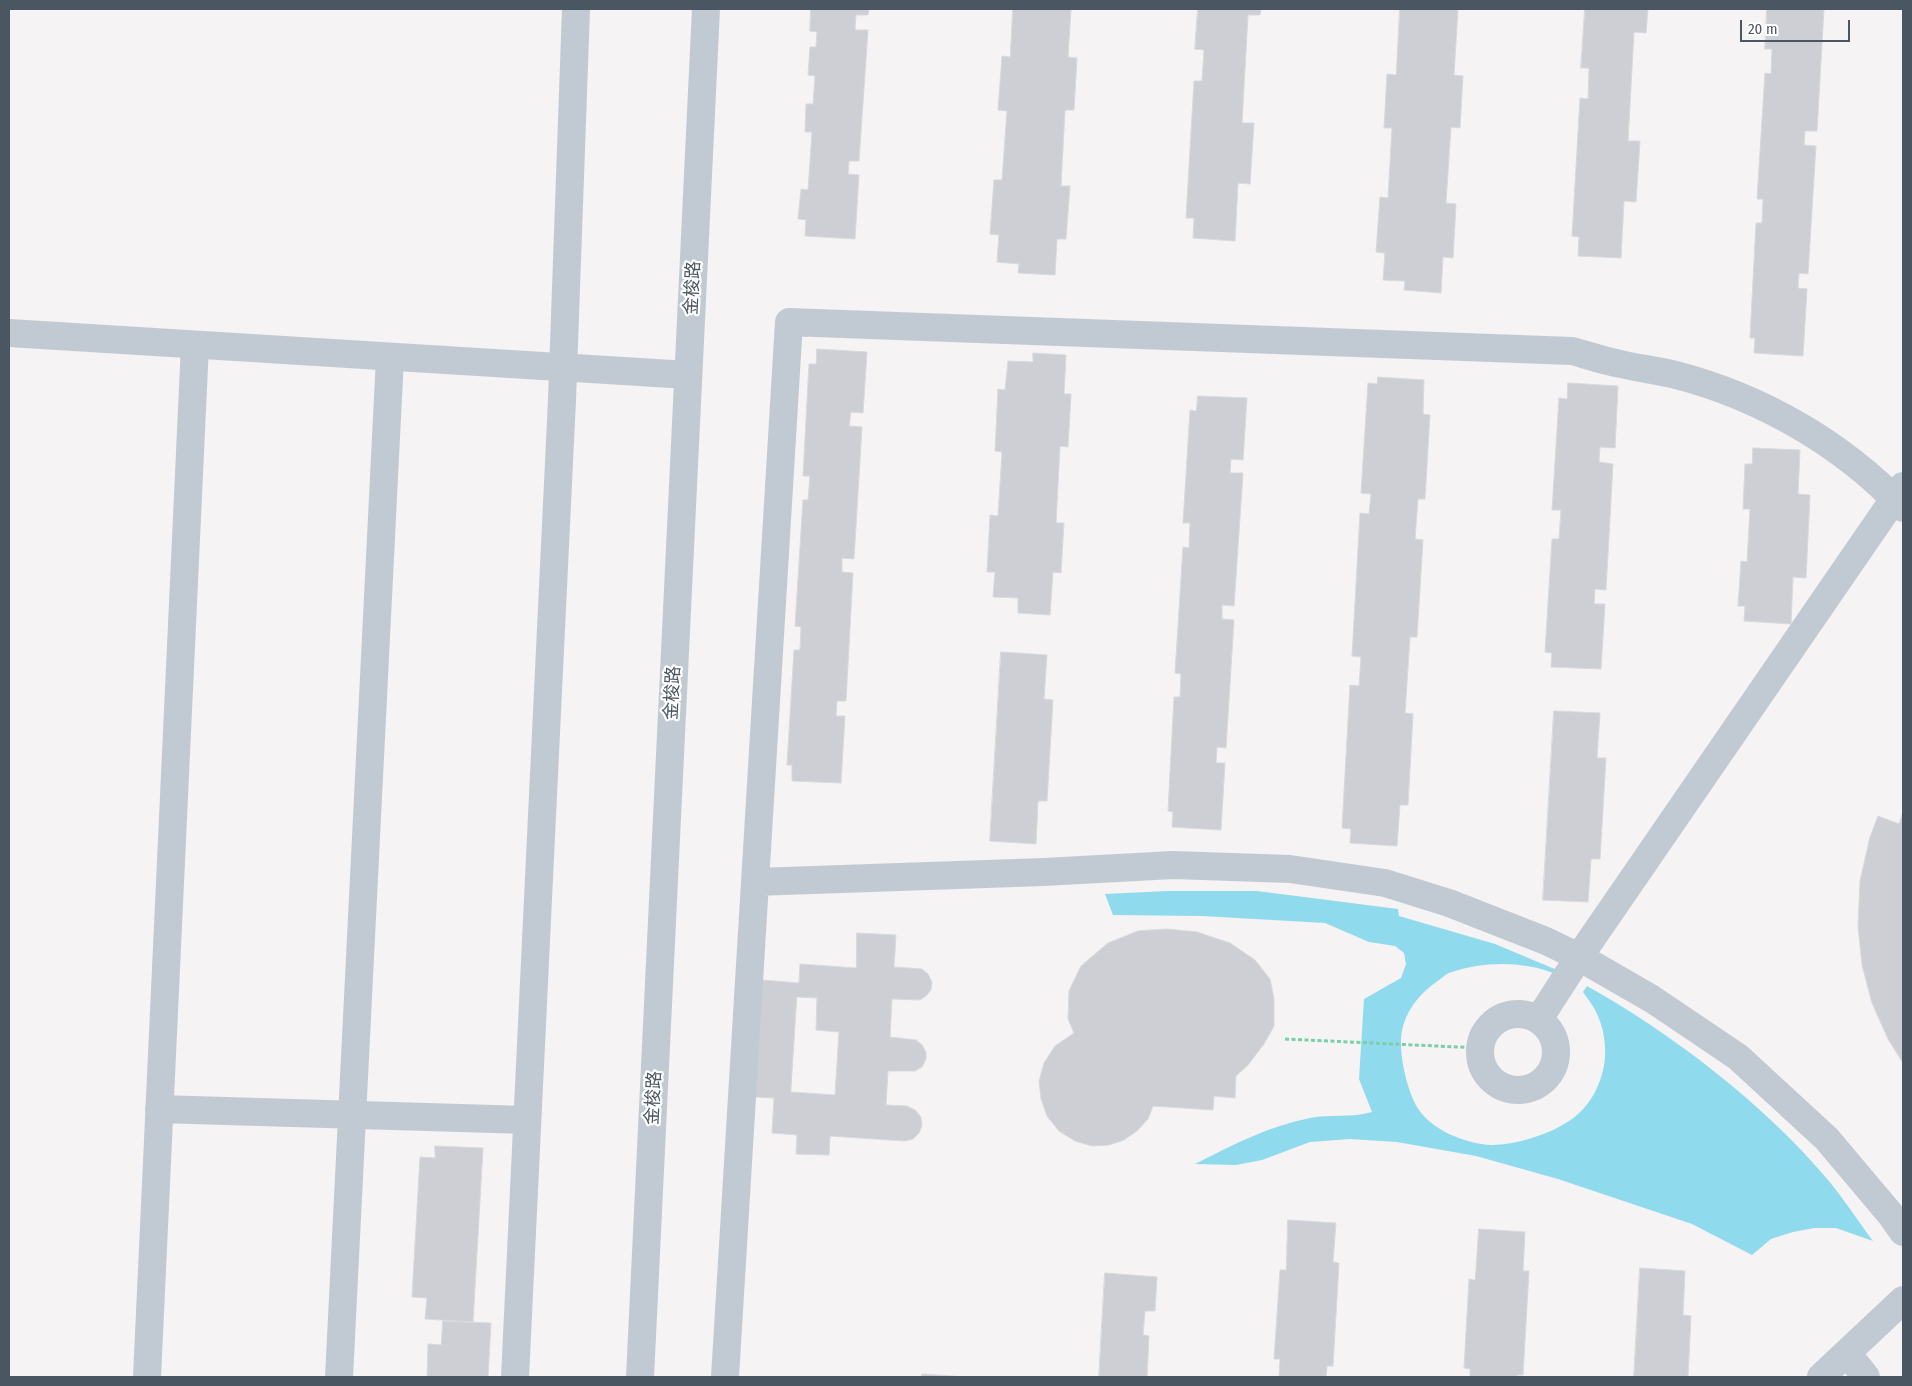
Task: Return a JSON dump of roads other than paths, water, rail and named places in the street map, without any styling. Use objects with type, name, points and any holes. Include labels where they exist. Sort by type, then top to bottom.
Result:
[{"type":"street","points":[[515,1377],[563,367],[576,9]]},
{"type":"street","name":"金梭路","points":[[640,1377],[706,9]]},
{"type":"street","points":[[725,1377],[789,322],[1572,351],[1676,376],[1753,401],[1796,424],[1837,451],[1900,498],[1580,957],[1539,1019]]},
{"type":"street","points":[[9,333],[688,375]]},
{"type":"street","points":[[146,1377],[195,345]]},
{"type":"street","points":[[339,1377],[390,357]]},
{"type":"street","points":[[755,882],[1044,872],[1173,865],[1290,869],[1385,883],[1449,903],[1546,942],[1580,957],[1652,999],[1738,1057],[1827,1139],[1891,1214],[1903,1232]]},
{"type":"street","points":[[1525,1013],[1539,1019],[1550,1030],[1555,1044],[1556,1060],[1550,1074],[1538,1084],[1524,1090],[1508,1089],[1494,1082],[1483,1070],[1479,1054],[1482,1038],[1489,1026],[1499,1018],[1511,1014],[1525,1013]]},
{"type":"street","points":[[159,1109],[527,1120]]},
{"type":"street","points":[[1821,1377],[1903,1300]]},
{"type":"street","points":[[1847,1352],[1866,1377]]},
{"type":"water","points":[[1167,891],[1257,891],[1398,909],[1399,916],[1495,944],[1557,970],[1556,974],[1531,967],[1504,964],[1464,968],[1445,975],[1417,1000],[1403,1025],[1401,1052],[1406,1079],[1412,1096],[1424,1117],[1447,1133],[1464,1140],[1492,1145],[1518,1142],[1532,1138],[1557,1128],[1577,1115],[1595,1093],[1605,1059],[1605,1045],[1601,1023],[1583,992],[1587,986],[1652,1026],[1747,1098],[1803,1152],[1828,1180],[1873,1241],[1836,1228],[1814,1228],[1771,1239],[1752,1255],[1692,1224],[1558,1179],[1476,1156],[1397,1142],[1350,1139],[1310,1142],[1262,1160],[1236,1165],[1195,1164],[1251,1137],[1295,1121],[1372,1112],[1359,1079],[1364,999],[1401,978],[1406,964],[1404,953],[1395,946],[1369,942],[1325,923],[1202,916],[1113,915],[1105,894]]}]
